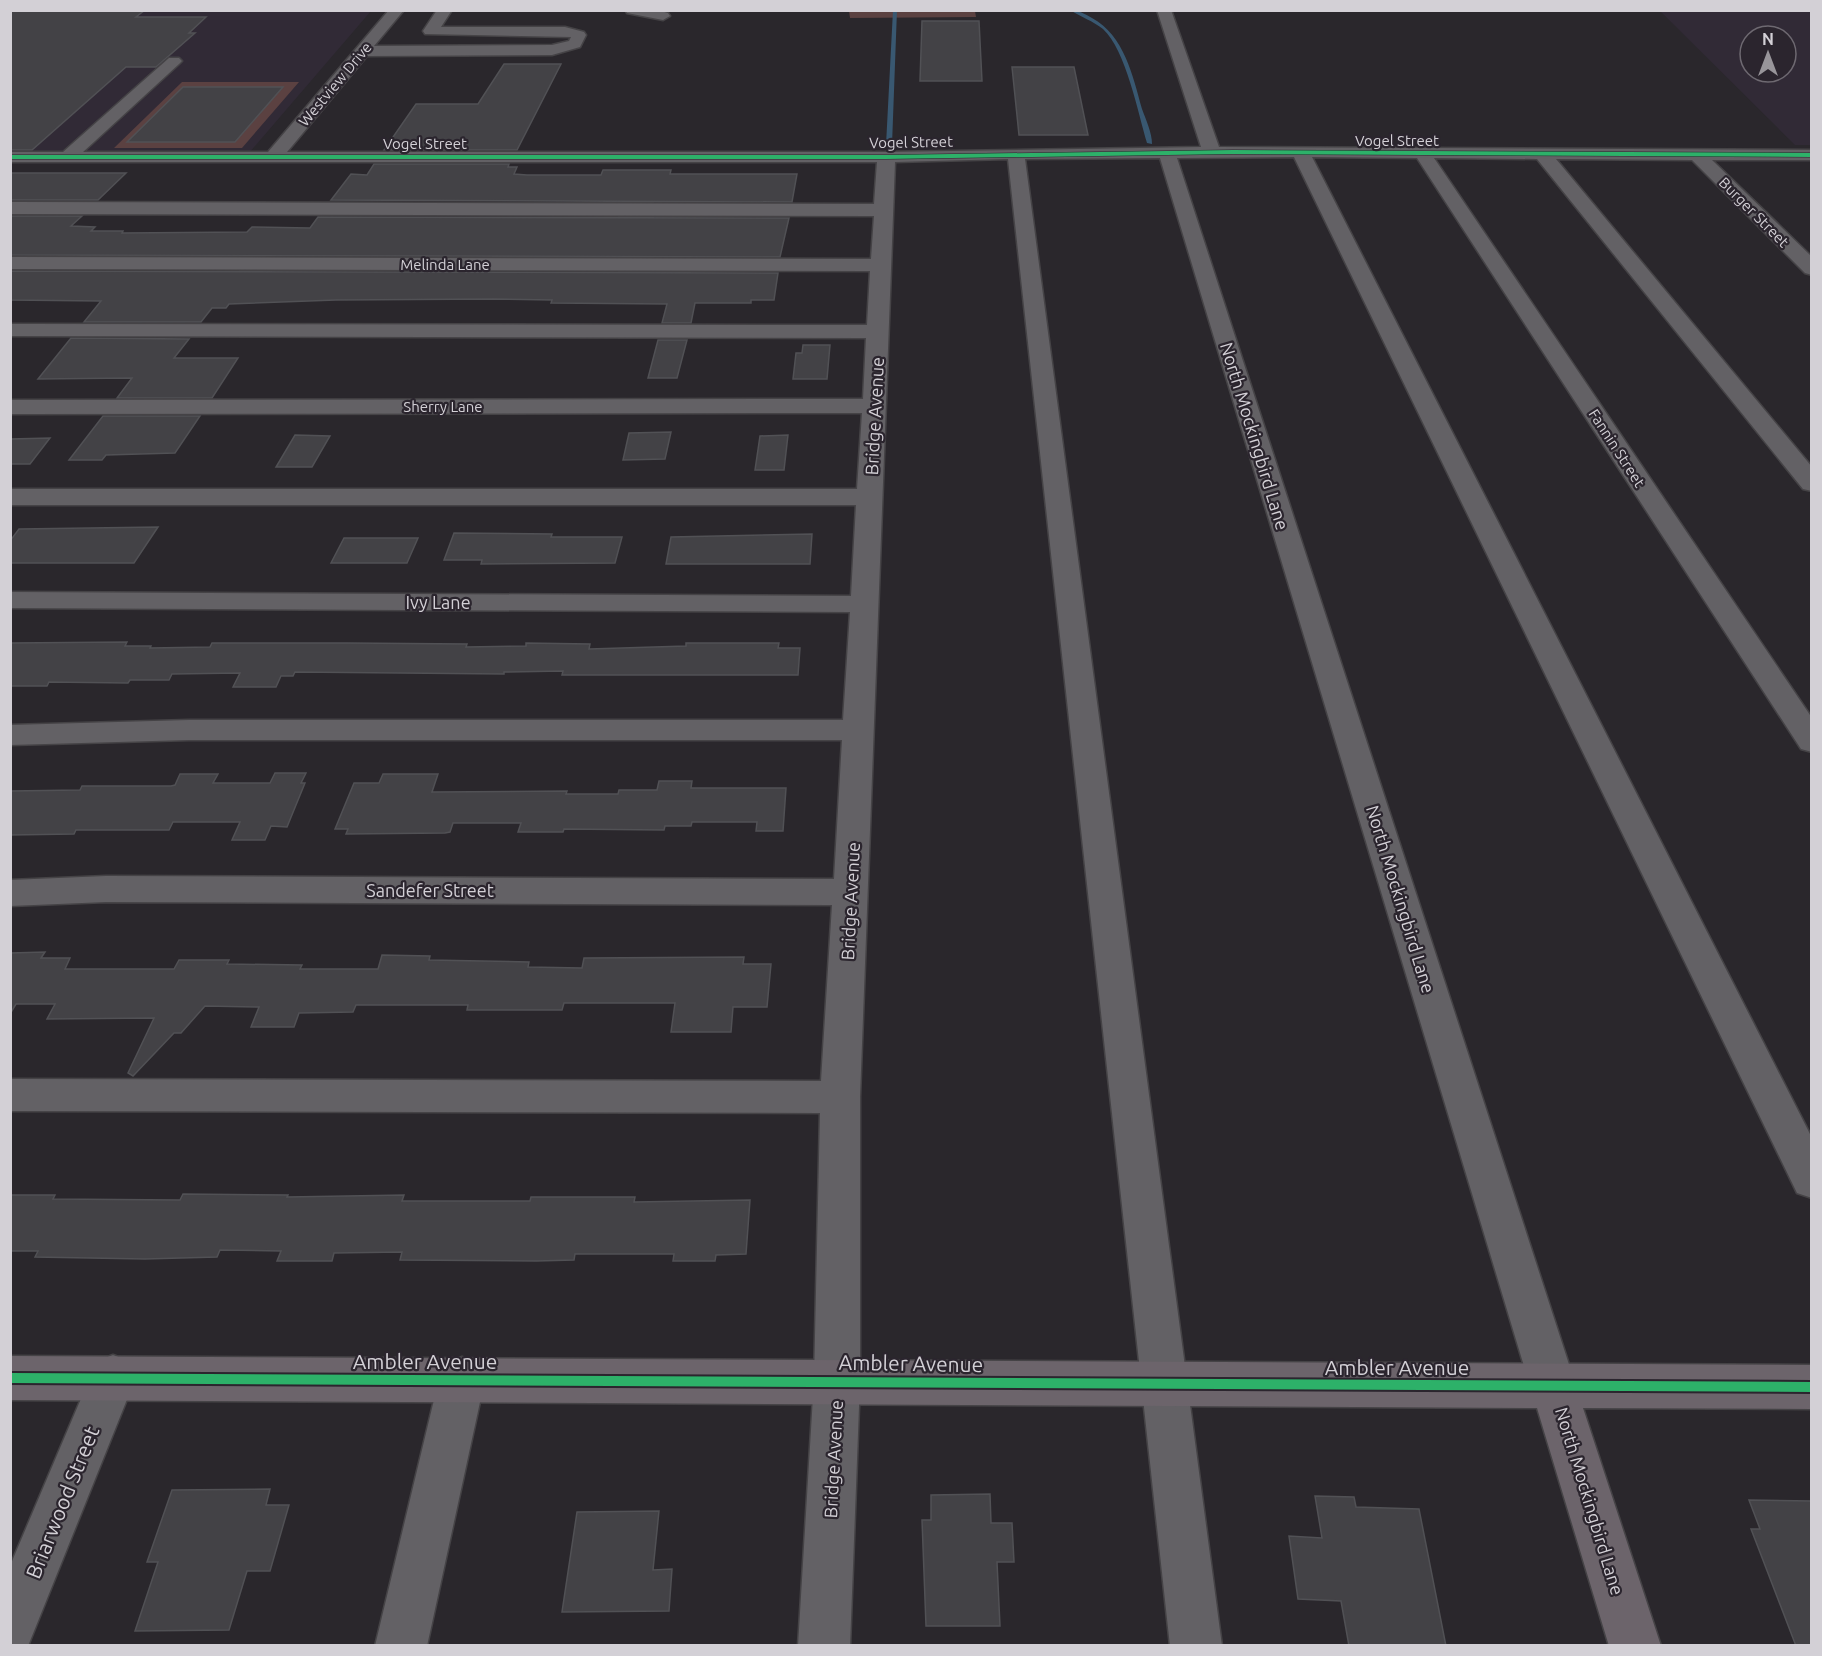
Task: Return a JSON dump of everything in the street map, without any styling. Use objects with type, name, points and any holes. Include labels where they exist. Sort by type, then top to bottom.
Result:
[{"type":"main road","name":"Ambler Avenue","points":[[10,1378],[837,1380],[1812,1387]]},
{"type":"main road","name":"North Mockingbird Lane","points":[[1553,1386],[1635,1646]]},
{"type":"street","name":"Westview Drive","points":[[273,157],[397,10]]},
{"type":"street","points":[[430,31],[445,10]]},
{"type":"street","points":[[632,10],[663,16]]},
{"type":"street","points":[[1164,10],[1212,153]]},
{"type":"street","points":[[362,51],[552,51],[565,49],[575,44],[579,35],[565,31],[379,31]]},
{"type":"street","points":[[67,157],[174,61]]},
{"type":"street","name":"Vogel Street","points":[[10,157],[886,157],[1167,153],[1812,155]]},
{"type":"street","name":"North Mockingbird Lane","points":[[1167,153],[1553,1386]]},
{"type":"street","points":[[1016,154],[1196,1646]]},
{"type":"street","points":[[1301,154],[1812,1180]]},
{"type":"street","name":"Fannin Street","points":[[1423,154],[1812,742]]},
{"type":"street","points":[[1543,154],[1809,479]]},
{"type":"street","name":"Burger Street","points":[[1697,155],[1812,269]]},
{"type":"street","name":"Bridge Avenue","points":[[824,1646],[837,1380],[840,1097],[886,157]]},
{"type":"street","points":[[10,208],[883,210]]},
{"type":"street","name":"Melinda Lane","points":[[10,263],[880,265]]},
{"type":"street","points":[[10,330],[878,332]]},
{"type":"street","name":"Sherry Lane","points":[[10,407],[875,406]]},
{"type":"street","points":[[10,497],[870,496]]},
{"type":"street","name":"Ivy Lane","points":[[10,600],[865,604]]},
{"type":"street","points":[[10,735],[189,730],[858,730]]},
{"type":"street","name":"Sandefer Street","points":[[10,893],[106,889],[850,892]]},
{"type":"street","points":[[10,1095],[840,1097]]},
{"type":"street","name":"Briarwood Street","points":[[10,1628],[113,1377]]},
{"type":"street","points":[[401,1646],[462,1379]]},
{"type":"shaded area","points":[[11,11],[371,11],[249,153],[11,152]]},
{"type":"shaded area","points":[[849,11],[975,11],[976,17],[850,18]]},
{"type":"shaded area","points":[[1660,11],[1811,11],[1811,145],[1795,145]]},
{"type":"shaded area","points":[[182,82],[299,82],[242,148],[114,148]]},
{"type":"building","points":[[10,10],[145,10],[136,17],[206,17],[189,33],[195,33],[156,67],[126,67],[32,150],[10,150]]},
{"type":"building","points":[[922,21],[979,21],[982,81],[920,81]]},
{"type":"building","points":[[504,64],[561,64],[517,150],[384,150],[416,104],[478,104]]},
{"type":"building","points":[[1012,67],[1074,67],[1088,135],[1019,135]]},
{"type":"building","points":[[183,87],[283,87],[235,142],[127,142]]},
{"type":"building","points":[[374,164],[509,164],[508,167],[517,167],[514,174],[527,175],[601,175],[603,170],[671,170],[670,174],[797,174],[792,202],[331,200],[351,174],[367,175]]},
{"type":"building","points":[[10,173],[126,173],[98,200],[10,200]]},
{"type":"building","points":[[10,216],[82,216],[71,226],[95,227],[91,231],[123,231],[122,233],[247,232],[252,227],[310,228],[318,217],[789,218],[780,257],[10,255]]},
{"type":"building","points":[[10,271],[778,273],[774,300],[751,300],[751,303],[695,303],[691,323],[662,323],[667,304],[551,303],[552,300],[494,299],[336,300],[229,304],[226,308],[212,308],[201,322],[84,322],[101,301],[10,300]]},
{"type":"building","points":[[71,338],[189,339],[174,358],[238,358],[212,398],[117,398],[132,378],[38,379]]},
{"type":"building","points":[[658,340],[687,340],[677,378],[648,378]]},
{"type":"building","points":[[803,345],[830,345],[827,379],[793,379],[796,353],[802,353]]},
{"type":"building","points":[[103,416],[200,416],[175,453],[106,455],[102,460],[69,460]]},
{"type":"building","points":[[671,432],[665,459],[623,460],[629,433]]},
{"type":"building","points":[[295,435],[330,436],[312,467],[276,467]]},
{"type":"building","points":[[788,435],[784,470],[755,470],[760,436]]},
{"type":"building","points":[[50,438],[30,464],[10,464],[10,439]]},
{"type":"building","points":[[158,527],[134,563],[10,563],[10,541],[19,529]]},
{"type":"building","points":[[454,533],[622,537],[615,563],[481,564],[482,560],[444,560]]},
{"type":"building","points":[[812,534],[810,564],[666,564],[671,537]]},
{"type":"building","points":[[344,538],[418,538],[407,563],[331,563]]},
{"type":"building","points":[[127,642],[125,646],[151,646],[150,648],[210,647],[212,643],[467,644],[466,647],[526,646],[526,643],[590,644],[589,649],[686,646],[686,643],[779,643],[778,648],[800,648],[798,675],[562,675],[563,671],[504,672],[504,674],[295,672],[293,676],[281,676],[276,687],[233,687],[240,673],[172,674],[169,680],[130,680],[128,683],[49,682],[47,686],[10,686],[10,643]]},
{"type":"building","points":[[275,773],[306,773],[301,783],[305,783],[287,827],[271,826],[265,840],[232,840],[240,822],[173,822],[169,830],[76,830],[74,834],[10,835],[10,791],[80,790],[82,786],[171,786],[175,785],[180,774],[218,774],[213,783],[270,783]]},
{"type":"building","points":[[383,774],[438,774],[432,792],[567,791],[566,794],[618,794],[619,790],[657,790],[659,781],[692,781],[691,788],[786,788],[783,831],[756,831],[757,822],[692,822],[691,826],[665,826],[664,830],[564,829],[563,832],[518,832],[521,823],[453,823],[450,832],[445,833],[346,834],[348,829],[335,829],[354,783],[379,783]]},
{"type":"building","points":[[45,952],[41,958],[70,958],[65,969],[174,969],[179,960],[229,960],[227,964],[302,965],[300,969],[378,969],[382,955],[430,956],[429,960],[529,962],[528,967],[582,968],[584,958],[744,957],[743,964],[771,964],[767,1007],[733,1007],[731,1032],[671,1032],[675,1003],[564,1003],[562,1010],[467,1010],[468,1005],[356,1005],[353,1012],[299,1013],[294,1027],[251,1027],[259,1007],[205,1006],[181,1033],[174,1033],[133,1076],[128,1073],[154,1018],[47,1019],[55,1004],[16,1004],[10,1014],[10,953]]},
{"type":"building","points":[[183,1194],[288,1195],[287,1197],[404,1195],[402,1201],[530,1201],[531,1197],[635,1197],[634,1202],[750,1200],[746,1254],[716,1255],[715,1261],[673,1261],[674,1254],[575,1254],[574,1260],[536,1261],[400,1260],[402,1252],[334,1253],[332,1261],[277,1261],[281,1251],[220,1250],[217,1257],[145,1259],[35,1257],[38,1251],[10,1251],[10,1195],[55,1195],[53,1199],[180,1200]]},
{"type":"building","points":[[270,1489],[266,1505],[289,1505],[270,1571],[247,1571],[229,1630],[135,1631],[158,1562],[147,1562],[172,1490]]},
{"type":"building","points":[[990,1494],[991,1523],[1012,1523],[1014,1562],[997,1562],[1000,1626],[926,1626],[922,1520],[931,1520],[931,1495]]},
{"type":"building","points":[[1315,1496],[1354,1497],[1356,1507],[1419,1509],[1446,1646],[1349,1646],[1341,1601],[1298,1599],[1289,1536],[1322,1538]]},
{"type":"building","points":[[1749,1500],[1812,1501],[1812,1646],[1796,1646],[1751,1529],[1760,1529]]},
{"type":"building","points":[[659,1511],[653,1570],[672,1569],[669,1611],[562,1612],[577,1512]]},
{"type":"waterway","points":[[889,145],[895,10]]},
{"type":"waterway","points":[[1072,10],[1100,25],[1115,42],[1133,85],[1150,143]]},
{"type":"cycle path","points":[[10,157],[886,157],[1233,152],[1812,155]]},
{"type":"cycle path","points":[[10,1378],[1812,1387]]}]
